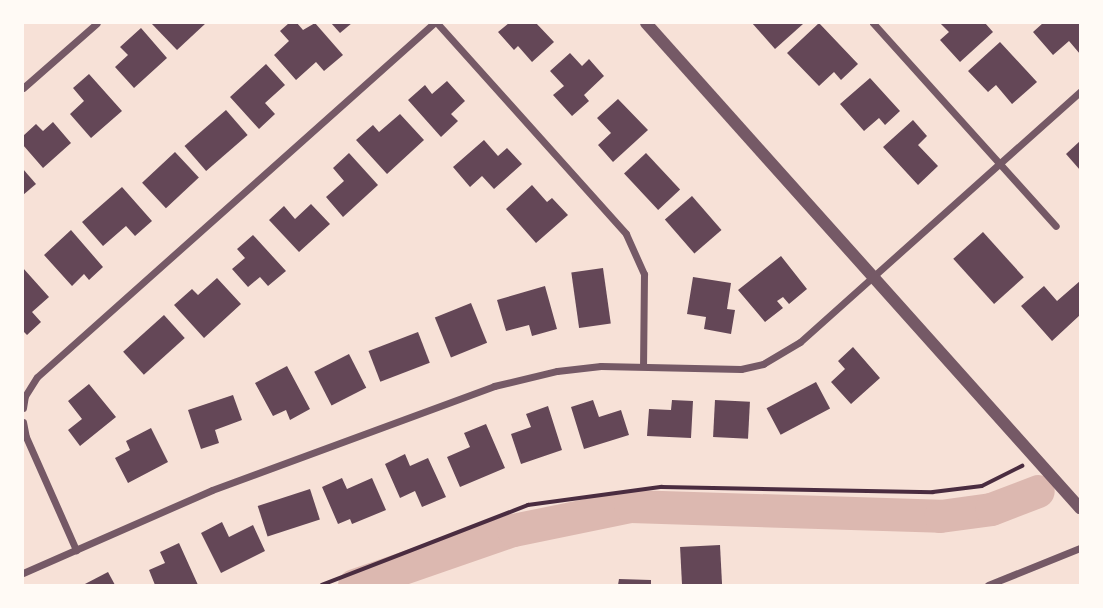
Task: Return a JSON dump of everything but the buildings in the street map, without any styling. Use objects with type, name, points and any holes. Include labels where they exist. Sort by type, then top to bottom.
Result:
[{"type":"street","points":[[23,88],[97,23]]},
{"type":"street","points":[[23,408],[25,396],[37,377],[435,23],[626,234],[644,274],[643,366]]},
{"type":"street","points":[[646,23],[1080,508]]},
{"type":"street","points":[[873,23],[1056,226]]},
{"type":"street","points":[[23,573],[212,490],[494,386],[557,371],[643,366],[741,369],[763,364],[800,342],[1080,92]]},
{"type":"street","points":[[23,422],[26,437],[76,550]]},
{"type":"street","points":[[988,585],[1080,548]]},
{"type":"path","points":[[322,585],[528,505],[662,487],[933,492],[982,486],[1036,459]]},
{"type":"waterway","points":[[354,585],[513,530],[630,506],[940,516],[991,509],[1038,491]]}]
